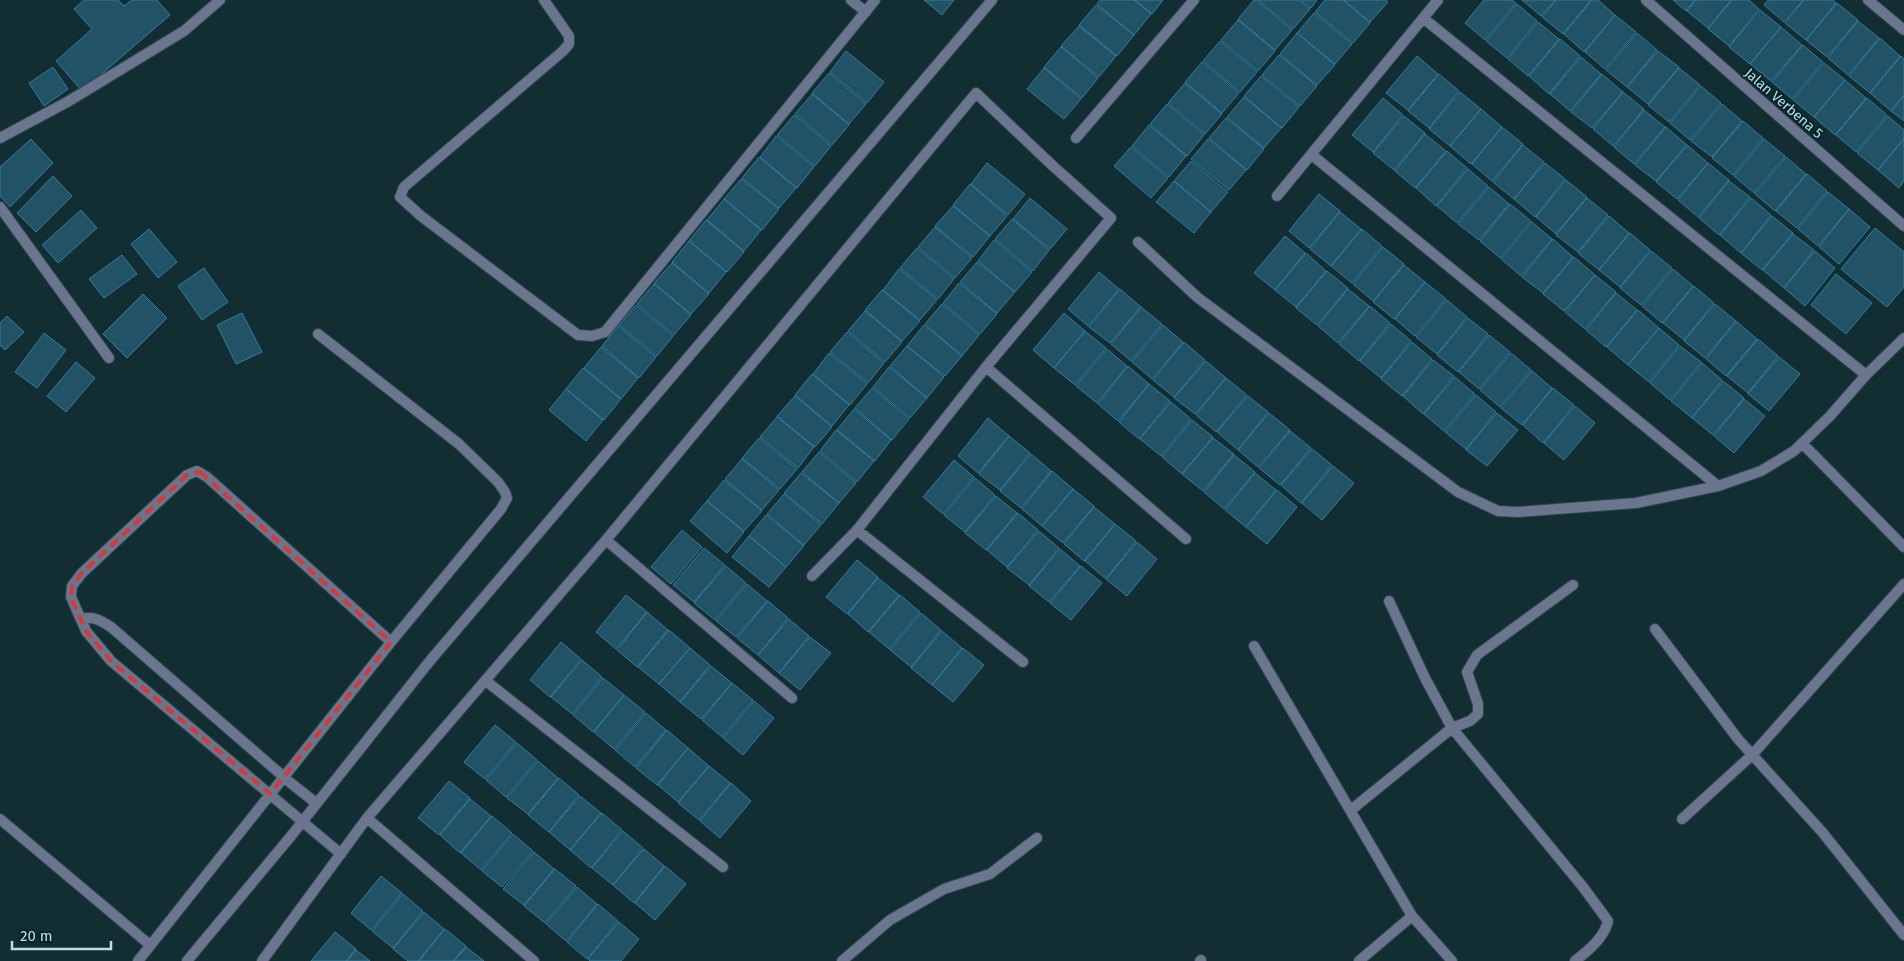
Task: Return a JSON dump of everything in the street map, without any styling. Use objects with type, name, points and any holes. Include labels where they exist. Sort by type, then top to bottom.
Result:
[{"type":"street","points":[[0,138],[70,101],[184,30],[220,0]]},
{"type":"street","points":[[544,0],[570,36],[569,44],[408,183],[400,197],[422,216],[578,335],[592,336],[605,332],[875,0]]},
{"type":"street","points":[[851,0],[866,12]]},
{"type":"street","points":[[187,961],[429,662],[992,0]]},
{"type":"street","points":[[1076,138],[1194,0]]},
{"type":"street","points":[[1277,196],[1312,156],[1438,0]]},
{"type":"street","name":"Jalan Verbena 5","points":[[1646,0],[1904,226]]},
{"type":"street","points":[[1868,0],[1904,30]]},
{"type":"street","points":[[1423,18],[1866,375]]},
{"type":"street","points":[[262,961],[367,818],[606,540],[976,93],[1111,218],[986,367],[857,530],[812,576]]},
{"type":"street","points":[[1312,156],[1718,486]]},
{"type":"street","points":[[0,207],[109,358]]},
{"type":"street","points":[[1138,242],[1197,297],[1458,492],[1498,511],[1518,512],[1636,503],[1718,486],[1761,471],[1802,444],[1866,375],[1902,344]]},
{"type":"street","points":[[138,961],[391,642],[501,509],[507,498],[506,492],[498,482],[459,444],[318,334]]},
{"type":"street","points":[[986,367],[1186,539]]},
{"type":"street","points":[[1802,444],[1904,548]]},
{"type":"street","points":[[341,854],[303,820],[111,661],[86,631],[71,597],[72,586],[82,573],[187,475],[197,471],[391,642]]},
{"type":"street","points":[[857,530],[1023,662]]},
{"type":"street","points":[[606,540],[792,698]]},
{"type":"street","points":[[1682,819],[1752,755],[1904,584]]},
{"type":"street","points":[[1351,810],[1452,728],[1470,721],[1478,714],[1478,704],[1467,672],[1477,655],[1572,585]]},
{"type":"street","points":[[1389,601],[1425,678],[1452,728],[1583,887],[1608,921],[1602,936],[1575,961]]},
{"type":"street","points":[[81,619],[97,618],[111,627],[316,803]]},
{"type":"street","points":[[1655,629],[1738,739],[1823,833],[1904,935]]},
{"type":"street","points":[[1254,646],[1412,916],[1452,961]]},
{"type":"street","points":[[486,681],[723,867]]},
{"type":"street","points":[[367,818],[534,961]]},
{"type":"street","points":[[0,819],[150,945]]},
{"type":"street","points":[[842,961],[890,920],[944,889],[990,874],[1037,838]]},
{"type":"street","points":[[1358,961],[1412,916]]},
{"type":"highlighted area","points":[[200,472],[391,642],[270,794],[111,661],[86,631],[71,597],[72,586],[82,573],[187,475]]},
{"type":"building","points":[[84,0],[118,0],[124,6],[132,0],[157,0],[170,15],[82,91],[56,61],[92,29],[74,9]]},
{"type":"building","points":[[924,0],[954,0],[942,15]]},
{"type":"building","points":[[1100,0],[1134,0],[1151,14],[1134,35],[1097,4]]},
{"type":"building","points":[[1135,0],[1163,0],[1152,14]]},
{"type":"building","points":[[1254,0],[1292,30],[1275,50],[1238,19]]},
{"type":"building","points":[[1258,0],[1299,0],[1310,9],[1293,29]]},
{"type":"building","points":[[1301,0],[1317,0],[1311,8]]},
{"type":"building","points":[[1325,0],[1343,0],[1370,23],[1353,43],[1315,12]]},
{"type":"building","points":[[1344,0],[1386,0],[1388,2],[1370,22]]},
{"type":"building","points":[[1484,0],[1512,0],[1516,3],[1485,40],[1465,23]]},
{"type":"building","points":[[1522,0],[1555,0],[1541,16]]},
{"type":"building","points":[[1556,0],[1591,0],[1563,34],[1542,17]]},
{"type":"building","points":[[1592,0],[1598,0],[1615,15],[1584,52],[1564,34]]},
{"type":"building","points":[[1673,0],[1695,0],[1686,11]]},
{"type":"building","points":[[1696,0],[1731,0],[1708,28],[1687,11]]},
{"type":"building","points":[[1732,0],[1749,0],[1759,9],[1729,46],[1708,29]]},
{"type":"building","points":[[1768,0],[1803,0],[1784,22],[1764,5]]},
{"type":"building","points":[[1804,0],[1833,0],[1836,3],[1806,40],[1785,23]]},
{"type":"building","points":[[1837,3],[1858,20],[1827,57],[1806,40]]},
{"type":"building","points":[[1517,4],[1537,21],[1507,58],[1486,41]]},
{"type":"building","points":[[1096,5],[1134,35],[1117,56],[1079,25]]},
{"type":"building","points":[[1760,10],[1781,27],[1750,64],[1729,47]]},
{"type":"building","points":[[1314,13],[1352,44],[1335,64],[1297,33]]},
{"type":"building","points":[[1615,15],[1636,32],[1605,69],[1585,52]]},
{"type":"building","points":[[1238,20],[1275,51],[1258,71],[1221,40]]},
{"type":"building","points":[[1858,21],[1879,38],[1848,75],[1828,58]]},
{"type":"building","points":[[1538,22],[1559,39],[1528,76],[1508,59]]},
{"type":"building","points":[[1079,26],[1116,56],[1099,77],[1061,46]]},
{"type":"building","points":[[1781,27],[1802,45],[1771,81],[1750,64]]},
{"type":"building","points":[[1297,33],[1335,65],[1317,85],[1280,54]]},
{"type":"building","points":[[1637,33],[1657,50],[1627,87],[1606,70]]},
{"type":"building","points":[[1880,38],[1900,56],[1870,93],[1849,76]]},
{"type":"building","points":[[1560,39],[1580,56],[1549,94],[1529,76]]},
{"type":"building","points":[[1220,41],[1257,72],[1240,92],[1203,61]]},
{"type":"building","points":[[1803,45],[1823,62],[1792,99],[1772,82]]},
{"type":"building","points":[[1061,47],[1098,78],[1082,98],[1044,67]]},
{"type":"building","points":[[846,51],[884,82],[867,103],[830,72]]},
{"type":"building","points":[[1658,51],[1679,67],[1648,104],[1627,87]]},
{"type":"building","points":[[1279,55],[1317,86],[1300,106],[1262,75]]},
{"type":"building","points":[[1417,56],[1438,74],[1408,110],[1386,93]]},
{"type":"building","points":[[1901,56],[1904,59],[1904,95],[1891,111],[1870,93]]},
{"type":"building","points":[[1581,57],[1601,74],[1570,111],[1550,94]]},
{"type":"building","points":[[1202,62],[1239,93],[1222,113],[1185,82]]},
{"type":"building","points":[[1824,63],[1845,80],[1814,117],[1793,100]]},
{"type":"building","points":[[53,67],[68,89],[44,106],[29,83]]},
{"type":"building","points":[[1044,68],[1081,99],[1064,119],[1027,89]]},
{"type":"building","points":[[1679,68],[1700,85],[1669,122],[1648,105]]},
{"type":"building","points":[[829,73],[866,104],[849,124],[812,93]]},
{"type":"building","points":[[1439,74],[1459,91],[1429,128],[1408,111]]},
{"type":"building","points":[[1602,74],[1623,92],[1592,128],[1571,112]]},
{"type":"building","points":[[1261,76],[1299,107],[1282,128],[1244,96]]},
{"type":"building","points":[[1845,80],[1866,98],[1835,135],[1814,117]]},
{"type":"building","points":[[1185,83],[1222,114],[1205,134],[1168,103]]},
{"type":"building","points":[[1701,86],[1721,103],[1690,140],[1670,123]]},
{"type":"building","points":[[1460,92],[1481,109],[1450,146],[1429,129]]},
{"type":"building","points":[[1623,92],[1644,109],[1613,146],[1593,129]]},
{"type":"building","points":[[812,94],[849,125],[832,145],[795,114]]},
{"type":"building","points":[[1904,96],[1904,121],[1891,111]]},
{"type":"building","points":[[1244,97],[1281,128],[1264,148],[1227,117]]},
{"type":"building","points":[[1383,98],[1403,115],[1373,152],[1352,135]]},
{"type":"building","points":[[1867,98],[1887,115],[1856,152],[1836,135]]},
{"type":"building","points":[[1167,104],[1204,135],[1187,156],[1150,124]]},
{"type":"building","points":[[1722,104],[1742,121],[1712,157],[1691,141]]},
{"type":"building","points":[[1481,109],[1502,127],[1471,164],[1450,146]]},
{"type":"building","points":[[1644,110],[1665,127],[1634,164],[1614,147]]},
{"type":"building","points":[[794,115],[831,146],[815,166],[777,135]]},
{"type":"building","points":[[1404,116],[1425,133],[1394,170],[1373,153]]},
{"type":"building","points":[[1888,116],[1904,130],[1904,138],[1878,170],[1857,153]]},
{"type":"building","points":[[1226,118],[1264,149],[1247,170],[1209,138]]},
{"type":"building","points":[[1743,121],[1763,138],[1733,175],[1712,158]]},
{"type":"building","points":[[1149,125],[1186,156],[1169,177],[1132,146]]},
{"type":"building","points":[[1502,127],[1523,144],[1492,181],[1472,164]]},
{"type":"building","points":[[1666,127],[1687,145],[1656,181],[1635,165]]},
{"type":"building","points":[[1425,134],[1446,151],[1415,188],[1395,171]]},
{"type":"building","points":[[776,136],[814,167],[797,188],[760,157]]},
{"type":"building","points":[[31,139],[53,163],[10,207],[0,196],[0,167]]},
{"type":"building","points":[[1208,139],[1246,170],[1229,190],[1191,159]]},
{"type":"building","points":[[1764,139],[1785,156],[1754,193],[1734,176]]},
{"type":"building","points":[[1904,139],[1904,181],[1899,188],[1878,170]]},
{"type":"building","points":[[1523,145],[1544,162],[1514,199],[1493,182]]},
{"type":"building","points":[[1687,145],[1708,163],[1677,199],[1656,182]]},
{"type":"building","points":[[1131,147],[1168,178],[1151,198],[1114,166]]},
{"type":"building","points":[[1447,151],[1467,168],[1436,206],[1416,188]]},
{"type":"building","points":[[759,157],[796,188],[779,208],[742,178]]},
{"type":"building","points":[[1786,157],[1806,174],[1775,211],[1755,194]]},
{"type":"building","points":[[1191,161],[1228,192],[1211,212],[1174,181]]},
{"type":"building","points":[[987,163],[1025,194],[1008,215],[971,184]]},
{"type":"building","points":[[1545,163],[1565,179],[1535,217],[1514,199]]},
{"type":"building","points":[[1708,163],[1729,180],[1698,217],[1678,200]]},
{"type":"building","points":[[1468,169],[1488,186],[1457,223],[1437,206]]},
{"type":"building","points":[[1807,174],[1827,191],[1797,228],[1776,211]]},
{"type":"building","points":[[53,176],[72,196],[36,232],[17,213]]},
{"type":"building","points":[[741,179],[779,209],[762,230],[724,199]]},
{"type":"building","points":[[1566,180],[1587,197],[1556,234],[1536,217]]},
{"type":"building","points":[[1174,181],[1211,212],[1194,233],[1156,202]]},
{"type":"building","points":[[1729,181],[1750,197],[1719,235],[1699,218]]},
{"type":"building","points":[[970,184],[1007,216],[990,236],[953,205]]},
{"type":"building","points":[[1489,187],[1509,204],[1479,240],[1458,224]]},
{"type":"building","points":[[1828,192],[1849,209],[1818,246],[1798,229]]},
{"type":"building","points":[[1319,194],[1340,211],[1309,248],[1289,231]]},
{"type":"building","points":[[1030,198],[1067,229],[1050,249],[1013,219]]},
{"type":"building","points":[[1587,198],[1608,215],[1578,252],[1556,235]]},
{"type":"building","points":[[1751,198],[1771,215],[1741,253],[1720,235]]},
{"type":"building","points":[[724,199],[761,230],[744,251],[707,220]]},
{"type":"building","points":[[1510,204],[1531,221],[1500,258],[1480,241]]},
{"type":"building","points":[[953,206],[990,236],[973,257],[935,226]]},
{"type":"building","points":[[1849,209],[1870,227],[1839,264],[1819,247]]},
{"type":"building","points":[[81,210],[97,228],[58,263],[42,245]]},
{"type":"building","points":[[1340,212],[1361,229],[1331,266],[1310,249]]},
{"type":"building","points":[[1609,216],[1629,233],[1599,270],[1578,253]]},
{"type":"building","points":[[1772,216],[1793,233],[1762,270],[1741,253]]},
{"type":"building","points":[[1012,219],[1049,250],[1033,271],[995,239]]},
{"type":"building","points":[[706,220],[744,252],[727,272],[689,241]]},
{"type":"building","points":[[1532,222],[1552,239],[1521,276],[1501,259]]},
{"type":"building","points":[[935,227],[972,258],[955,278],[918,247]]},
{"type":"building","points":[[1875,228],[1904,252],[1904,287],[1887,307],[1841,269]]},
{"type":"building","points":[[149,229],[177,262],[158,278],[131,244]]},
{"type":"building","points":[[1362,229],[1382,246],[1352,283],[1331,266]]},
{"type":"building","points":[[1630,233],[1650,250],[1620,287],[1599,270]]},
{"type":"building","points":[[1793,234],[1814,250],[1784,288],[1763,270]]},
{"type":"building","points":[[1285,236],[1305,253],[1275,290],[1254,273]]},
{"type":"building","points":[[1553,239],[1573,257],[1543,293],[1522,277]]},
{"type":"building","points":[[994,240],[1032,272],[1015,292],[978,261]]},
{"type":"building","points":[[689,241],[726,272],[709,293],[672,262]]},
{"type":"building","points":[[1383,247],[1404,264],[1373,301],[1353,284]]},
{"type":"building","points":[[917,248],[954,279],[938,299],[900,268]]},
{"type":"building","points":[[1651,251],[1672,268],[1641,305],[1620,288]]},
{"type":"building","points":[[1815,251],[1835,268],[1805,306],[1784,288]]},
{"type":"building","points":[[1306,253],[1326,271],[1296,307],[1275,290]]},
{"type":"building","points":[[122,255],[137,274],[104,298],[89,279]]},
{"type":"building","points":[[1574,257],[1595,275],[1564,311],[1543,294]]},
{"type":"building","points":[[977,262],[1015,292],[997,313],[960,282]]},
{"type":"building","points":[[672,263],[709,294],[691,314],[654,283]]},
{"type":"building","points":[[1404,265],[1425,282],[1394,319],[1373,302]]},
{"type":"building","points":[[204,268],[228,302],[202,320],[178,286]]},
{"type":"building","points":[[899,269],[937,300],[920,320],[883,290]]},
{"type":"building","points":[[1673,269],[1693,286],[1662,323],[1642,306]]},
{"type":"building","points":[[1327,271],[1348,288],[1317,325],[1296,308]]},
{"type":"building","points":[[1099,272],[1119,289],[1088,326],[1068,309]]},
{"type":"building","points":[[1836,274],[1872,303],[1846,334],[1811,305]]},
{"type":"building","points":[[1595,275],[1616,292],[1585,329],[1565,312]]},
{"type":"building","points":[[1425,282],[1446,299],[1415,336],[1395,319]]},
{"type":"building","points":[[959,283],[997,314],[980,334],[943,303]]},
{"type":"building","points":[[654,284],[691,315],[674,335],[637,304]]},
{"type":"building","points":[[1694,286],[1714,303],[1684,340],[1663,323]]},
{"type":"building","points":[[1120,289],[1141,307],[1110,343],[1089,327]]},
{"type":"building","points":[[1348,289],[1369,306],[1338,343],[1318,326]]},
{"type":"building","points":[[882,290],[920,321],[902,341],[865,310]]},
{"type":"building","points":[[1616,293],[1637,310],[1606,347],[1586,330]]},
{"type":"building","points":[[143,294],[167,318],[127,358],[103,334]]},
{"type":"building","points":[[1447,300],[1467,317],[1437,354],[1416,337]]},
{"type":"building","points":[[942,304],[979,335],[962,356],[925,324]]},
{"type":"building","points":[[1715,304],[1736,321],[1705,358],[1684,341]]},
{"type":"building","points":[[636,305],[673,336],[657,356],[619,325]]},
{"type":"building","points":[[1370,306],[1390,323],[1359,361],[1339,344]]},
{"type":"building","points":[[1141,307],[1162,324],[1131,361],[1111,344]]},
{"type":"building","points":[[1638,310],[1659,328],[1628,365],[1607,347]]},
{"type":"building","points":[[865,311],[902,342],[885,362],[848,331]]},
{"type":"building","points":[[242,313],[262,352],[236,364],[217,325]]},
{"type":"building","points":[[1064,313],[1085,331],[1054,368],[1033,350]]},
{"type":"building","points":[[7,316],[24,332],[5,350],[0,345],[0,323]]},
{"type":"building","points":[[1468,318],[1488,334],[1458,372],[1437,355]]},
{"type":"building","points":[[1736,321],[1757,339],[1726,376],[1706,359]]},
{"type":"building","points":[[1391,324],[1411,341],[1381,378],[1360,361]]},
{"type":"building","points":[[924,325],[962,356],[945,376],[907,346]]},
{"type":"building","points":[[1163,325],[1183,342],[1152,379],[1132,362]]},
{"type":"building","points":[[618,326],[656,357],[639,378],[602,346]]},
{"type":"building","points":[[1659,328],[1679,345],[1649,382],[1628,365]]},
{"type":"building","points":[[1085,331],[1106,348],[1075,385],[1054,368]]},
{"type":"building","points":[[847,332],[884,363],[868,383],[830,352]]},
{"type":"building","points":[[44,333],[66,350],[37,388],[15,372]]},
{"type":"building","points":[[1489,335],[1510,352],[1479,389],[1459,372]]},
{"type":"building","points":[[1758,339],[1778,356],[1748,393],[1727,376]]},
{"type":"building","points":[[1184,342],[1205,360],[1174,397],[1153,380]]},
{"type":"building","points":[[1412,342],[1432,359],[1402,396],[1381,379]]},
{"type":"building","points":[[907,346],[944,377],[927,398],[890,366]]},
{"type":"building","points":[[1680,346],[1701,362],[1670,400],[1650,383]]},
{"type":"building","points":[[601,347],[638,378],[621,399],[584,368]]},
{"type":"building","points":[[1107,349],[1127,366],[1097,403],[1076,386]]},
{"type":"building","points":[[829,353],[867,384],[850,405],[813,374]]},
{"type":"building","points":[[1511,353],[1531,370],[1500,407],[1480,390]]},
{"type":"building","points":[[1779,357],[1800,374],[1769,411],[1748,394]]},
{"type":"building","points":[[1433,360],[1454,376],[1423,414],[1403,396]]},
{"type":"building","points":[[1206,361],[1226,378],[1195,414],[1174,398]]},
{"type":"building","points":[[76,362],[95,378],[66,412],[47,396]]},
{"type":"building","points":[[1702,363],[1722,380],[1692,418],[1671,401]]},
{"type":"building","points":[[1128,366],[1149,384],[1118,421],[1098,404]]},
{"type":"building","points":[[889,367],[927,398],[910,418],[873,387]]},
{"type":"building","points":[[583,368],[621,399],[604,420],[566,389]]},
{"type":"building","points":[[1532,371],[1552,388],[1522,425],[1501,408]]},
{"type":"building","points":[[812,374],[849,405],[832,426],[795,395]]},
{"type":"building","points":[[1455,377],[1475,394],[1444,431],[1424,414]]},
{"type":"building","points":[[1226,378],[1247,395],[1216,432],[1196,415]]},
{"type":"building","points":[[1723,381],[1744,398],[1713,435],[1692,418]]},
{"type":"building","points":[[1149,384],[1170,401],[1139,439],[1119,422]]},
{"type":"building","points":[[872,388],[909,419],[892,440],[855,408]]},
{"type":"building","points":[[1553,388],[1574,405],[1543,443],[1523,425]]},
{"type":"building","points":[[566,389],[603,420],[586,441],[549,410]]},
{"type":"building","points":[[1476,395],[1496,412],[1466,449],[1445,432]]},
{"type":"building","points":[[795,396],[832,427],[815,447],[777,416]]},
{"type":"building","points":[[1248,396],[1268,412],[1238,450],[1217,432]]},
{"type":"building","points":[[1744,399],[1765,416],[1734,453],[1714,436]]},
{"type":"building","points":[[1171,402],[1191,419],[1161,456],[1140,439]]},
{"type":"building","points":[[1575,406],[1595,423],[1564,460],[1544,443]]},
{"type":"building","points":[[854,409],[891,440],[875,461],[837,430]]},
{"type":"building","points":[[1269,413],[1290,430],[1258,467],[1238,450]]},
{"type":"building","points":[[1497,413],[1518,430],[1487,466],[1466,450]]},
{"type":"building","points":[[777,417],[814,447],[798,468],[760,437]]},
{"type":"building","points":[[988,418],[1009,436],[978,473],[958,456]]},
{"type":"building","points":[[1192,420],[1213,437],[1182,474],[1162,457]]},
{"type":"building","points":[[836,430],[874,461],[857,482],[820,451]]},
{"type":"building","points":[[1290,431],[1311,448],[1280,485],[1259,468]]},
{"type":"building","points":[[1009,436],[1030,453],[1000,490],[979,474]]},
{"type":"building","points":[[759,438],[797,469],[780,489],[742,458]]},
{"type":"building","points":[[1213,438],[1234,454],[1203,491],[1182,474]]},
{"type":"building","points":[[1312,449],[1332,465],[1301,503],[1281,485]]},
{"type":"building","points":[[819,452],[856,483],[839,503],[802,472]]},
{"type":"building","points":[[1031,454],[1051,471],[1021,508],[1000,491]]},
{"type":"building","points":[[1234,455],[1255,472],[1224,509],[1204,492]]},
{"type":"building","points":[[742,459],[779,490],[762,510],[725,479]]},
{"type":"building","points":[[954,460],[974,477],[943,514],[923,497]]},
{"type":"building","points":[[1333,466],[1354,483],[1322,520],[1302,503]]},
{"type":"building","points":[[1052,471],[1073,489],[1042,526],[1022,509]]},
{"type":"building","points":[[801,473],[839,503],[822,524],[784,493]]},
{"type":"building","points":[[1255,473],[1276,490],[1246,527],[1225,510]]},
{"type":"building","points":[[975,478],[995,495],[965,532],[944,515]]},
{"type":"building","points":[[724,480],[762,511],[744,531],[707,501]]},
{"type":"building","points":[[1073,489],[1094,506],[1063,543],[1042,526]]},
{"type":"building","points":[[1277,490],[1297,507],[1267,544],[1246,527]]},
{"type":"building","points":[[784,494],[821,525],[804,545],[767,514]]},
{"type":"building","points":[[996,496],[1017,513],[986,550],[965,533]]},
{"type":"building","points":[[707,501],[744,532],[727,553],[690,521]]},
{"type":"building","points":[[1094,507],[1115,524],[1084,561],[1064,544]]},
{"type":"building","points":[[1018,513],[1038,530],[1007,567],[987,550]]},
{"type":"building","points":[[766,515],[804,546],[786,567],[749,536]]},
{"type":"building","points":[[1115,524],[1136,541],[1106,579],[1085,561]]},
{"type":"building","points":[[682,530],[702,547],[671,584],[651,567]]},
{"type":"building","points":[[1039,531],[1059,548],[1029,585],[1007,568]]},
{"type":"building","points":[[749,536],[786,567],[769,587],[732,557]]},
{"type":"building","points":[[1137,542],[1157,559],[1127,596],[1106,579]]},
{"type":"building","points":[[704,548],[725,565],[694,602],[673,585]]},
{"type":"building","points":[[1060,549],[1080,566],[1049,602],[1029,586]]},
{"type":"building","points":[[857,560],[878,577],[847,614],[826,597]]},
{"type":"building","points":[[726,566],[746,583],[715,620],[694,603]]},
{"type":"building","points":[[1081,566],[1102,583],[1071,620],[1050,603]]},
{"type":"building","points":[[878,578],[899,595],[868,632],[848,614]]},
{"type":"building","points":[[747,584],[767,601],[736,637],[716,621]]},
{"type":"building","points":[[626,595],[647,612],[616,649],[596,632]]},
{"type":"building","points":[[900,595],[920,612],[889,649],[869,632]]},
{"type":"building","points":[[768,601],[788,618],[758,655],[737,638]]},
{"type":"building","points":[[647,612],[668,630],[637,667],[617,650]]},
{"type":"building","points":[[921,613],[941,630],[911,667],[890,650]]},
{"type":"building","points":[[789,619],[809,636],[779,673],[758,655]]},
{"type":"building","points":[[669,630],[690,648],[659,684],[638,667]]},
{"type":"building","points":[[942,631],[962,648],[932,685],[911,668]]},
{"type":"building","points":[[810,637],[831,653],[800,690],[779,673]]},
{"type":"building","points":[[561,642],[581,659],[550,697],[530,680]]},
{"type":"building","points":[[690,648],[710,665],[680,702],[659,684]]},
{"type":"building","points":[[963,648],[984,665],[953,702],[932,685]]},
{"type":"building","points":[[582,660],[602,677],[572,714],[551,697]]},
{"type":"building","points":[[711,666],[732,683],[701,719],[680,702]]},
{"type":"building","points":[[603,678],[624,695],[593,732],[573,715]]},
{"type":"building","points":[[732,683],[753,700],[722,737],[702,720]]},
{"type":"building","points":[[624,695],[645,712],[614,749],[594,732]]},
{"type":"building","points":[[754,701],[774,718],[743,755],[723,738]]},
{"type":"building","points":[[646,713],[666,730],[635,767],[615,750]]},
{"type":"building","points":[[495,725],[516,742],[485,779],[464,762]]},
{"type":"building","points":[[667,730],[688,748],[657,785],[636,768]]},
{"type":"building","points":[[517,743],[537,760],[506,797],[486,780]]},
{"type":"building","points":[[688,748],[709,766],[678,802],[658,785]]},
{"type":"building","points":[[538,761],[558,778],[528,814],[507,798]]},
{"type":"building","points":[[709,766],[730,783],[699,820],[678,803]]},
{"type":"building","points":[[559,778],[579,795],[549,832],[528,815]]},
{"type":"building","points":[[449,781],[470,798],[439,835],[418,818]]},
{"type":"building","points":[[731,783],[751,801],[720,838],[700,821]]},
{"type":"building","points":[[580,796],[601,813],[570,850],[549,832]]},
{"type":"building","points":[[470,799],[491,816],[460,853],[440,835]]},
{"type":"building","points":[[602,813],[622,830],[591,868],[570,850]]},
{"type":"building","points":[[492,816],[512,833],[481,870],[461,853]]},
{"type":"building","points":[[623,831],[643,848],[613,885],[592,868]]},
{"type":"building","points":[[513,834],[533,851],[502,887],[482,871]]},
{"type":"building","points":[[644,849],[664,866],[634,903],[613,885]]},
{"type":"building","points":[[534,852],[554,869],[524,905],[503,889]]},
{"type":"building","points":[[665,866],[686,884],[655,920],[635,903]]},
{"type":"building","points":[[555,869],[576,886],[545,923],[524,906]]},
{"type":"building","points":[[381,876],[402,893],[371,930],[351,913]]},
{"type":"building","points":[[577,887],[597,904],[566,941],[546,924]]},
{"type":"building","points":[[403,894],[423,911],[393,948],[372,931]]},
{"type":"building","points":[[598,904],[618,921],[587,959],[567,942]]},
{"type":"building","points":[[424,912],[444,929],[418,961],[408,961],[393,949]]},
{"type":"building","points":[[619,922],[639,939],[621,961],[590,961],[588,959]]},
{"type":"building","points":[[445,929],[466,946],[453,961],[419,961]]},
{"type":"building","points":[[335,932],[356,949],[346,961],[311,961]]},
{"type":"building","points":[[466,947],[484,961],[454,961]]},
{"type":"building","points":[[356,950],[370,961],[347,961]]}]
